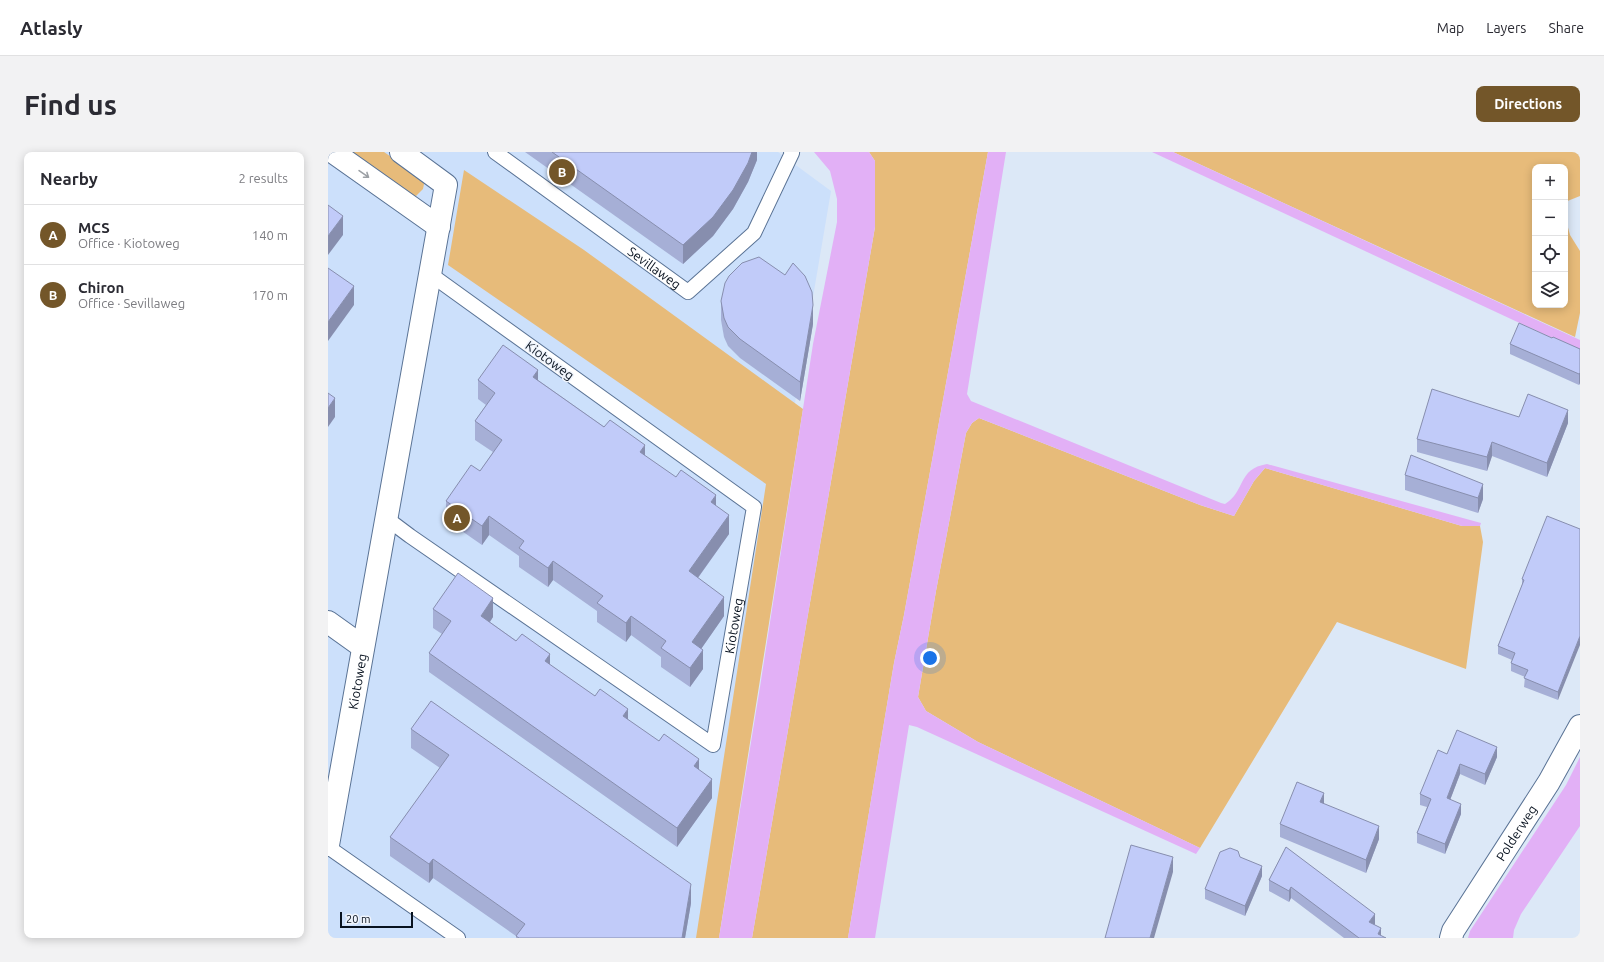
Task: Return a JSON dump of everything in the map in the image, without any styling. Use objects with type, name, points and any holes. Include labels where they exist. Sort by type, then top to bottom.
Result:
[{"type":"street","points":[[332,152],[439,227]]},
{"type":"street","name":"Kiotoweg","points":[[328,846],[446,185],[412,155]]},
{"type":"street","points":[[328,622],[363,646]]},
{"type":"street","name":"Polderweg","points":[[1451,938],[1453,931],[1549,782],[1580,726]]},
{"type":"lane","name":"Sevillaweg","points":[[495,152],[688,292],[754,233],[792,153],[791,152]]},
{"type":"lane","name":"Kiotoweg","points":[[386,518],[714,745],[754,507],[430,274]]},
{"type":"lane","points":[[328,846],[458,938]]},
{"type":"shaded area","points":[[328,152],[778,152],[831,191],[704,938],[328,938]]},
{"type":"shaded area","points":[[349,152],[384,152],[422,178],[424,184],[423,189],[416,196],[410,195]]},
{"type":"shaded area","points":[[814,152],[869,152],[875,161],[875,227],[752,938],[719,938],[760,687],[813,344],[837,222],[837,199],[830,171]]},
{"type":"shaded area","points":[[869,152],[988,152],[894,663],[848,938],[752,938],[875,227],[875,161]]},
{"type":"shaded area","points":[[988,152],[1006,152],[967,394],[971,401],[1225,504],[1232,499],[1246,475],[1257,467],[1267,464],[1481,523],[1480,526],[1462,526],[1265,468],[1254,481],[1234,516],[1200,505],[979,418],[972,423],[966,433],[936,591],[918,697],[926,711],[978,742],[1200,848],[1196,854],[917,727],[909,725],[875,938],[848,938],[894,663]]},
{"type":"shaded area","points":[[1152,152],[1173,152],[1580,340],[1580,351]]},
{"type":"shaded area","points":[[1173,152],[1580,152],[1580,196],[1568,201],[1568,164],[1532,164],[1532,308],[1568,308],[1568,227],[1570,235],[1580,251],[1580,313],[1575,337]]},
{"type":"shaded area","points":[[464,170],[584,250],[803,409],[719,938],[696,938],[766,484],[448,265]]},
{"type":"shaded area","points":[[979,418],[1200,505],[1234,516],[1254,481],[1265,468],[1462,526],[1480,526],[1483,542],[1466,669],[1337,622],[1200,848],[978,742],[926,711],[918,697],[936,591],[966,433],[972,423]]},
{"type":"shaded area","points":[[1580,757],[1580,826],[1521,914],[1514,930],[1513,938],[1468,938],[1470,931],[1566,785]]},
{"type":"building","points":[[552,152],[752,152],[748,163],[733,190],[713,217],[683,245]]},
{"type":"building","points":[[328,205],[343,216],[328,236]]},
{"type":"building","points":[[759,257],[785,275],[793,263],[805,276],[812,292],[813,305],[800,382],[740,339],[728,327],[724,318],[721,301],[725,283],[729,276],[742,263]]},
{"type":"building","points":[[328,268],[354,286],[328,322]]},
{"type":"building","points":[[1519,323],[1580,349],[1580,373],[1579,374],[1510,344]]},
{"type":"building","points":[[503,345],[538,370],[533,377],[604,427],[610,420],[645,445],[640,452],[676,477],[681,470],[716,495],[711,502],[729,515],[689,571],[724,597],[692,642],[703,650],[690,668],[661,648],[666,641],[631,616],[626,623],[597,603],[603,596],[553,561],[548,568],[519,548],[524,541],[489,516],[482,526],[446,501],[471,465],[480,471],[502,440],[475,421],[495,393],[478,380]]},
{"type":"building","points":[[1432,389],[1519,417],[1528,394],[1568,410],[1547,463],[1492,442],[1487,457],[1417,439]]},
{"type":"building","points":[[328,393],[335,398],[328,408]]},
{"type":"building","points":[[1411,455],[1483,484],[1478,498],[1405,475]]},
{"type":"building","points":[[1547,516],[1580,529],[1580,636],[1558,692],[1524,678],[1528,670],[1511,663],[1515,653],[1498,646]]},
{"type":"building","points":[[458,573],[493,598],[481,616],[516,641],[522,634],[550,654],[545,661],[595,696],[600,689],[628,709],[623,716],[659,741],[664,734],[699,759],[694,766],[712,779],[677,828],[429,653],[451,621],[433,609]]},
{"type":"building","points":[[431,701],[691,884],[682,938],[519,938],[516,936],[525,924],[433,859],[429,864],[390,837],[449,755],[411,729]]},
{"type":"building","points":[[1457,730],[1497,747],[1485,774],[1460,764],[1447,798],[1461,804],[1445,844],[1417,833],[1431,799],[1420,794],[1438,750],[1447,754]]},
{"type":"building","points":[[1297,782],[1324,793],[1320,802],[1379,826],[1366,860],[1280,824]]},
{"type":"building","points":[[1131,845],[1173,857],[1150,938],[1105,938]]},
{"type":"building","points":[[1286,847],[1375,914],[1369,922],[1381,928],[1378,934],[1386,938],[1359,938],[1291,887],[1289,891],[1269,880]]},
{"type":"building","points":[[1230,848],[1238,851],[1240,857],[1262,866],[1245,906],[1205,889],[1220,852]]},
{"type":"place","name":"Chiron","points":[[562,172]]},
{"type":"place","name":"MCS","points":[[457,518]]}]
